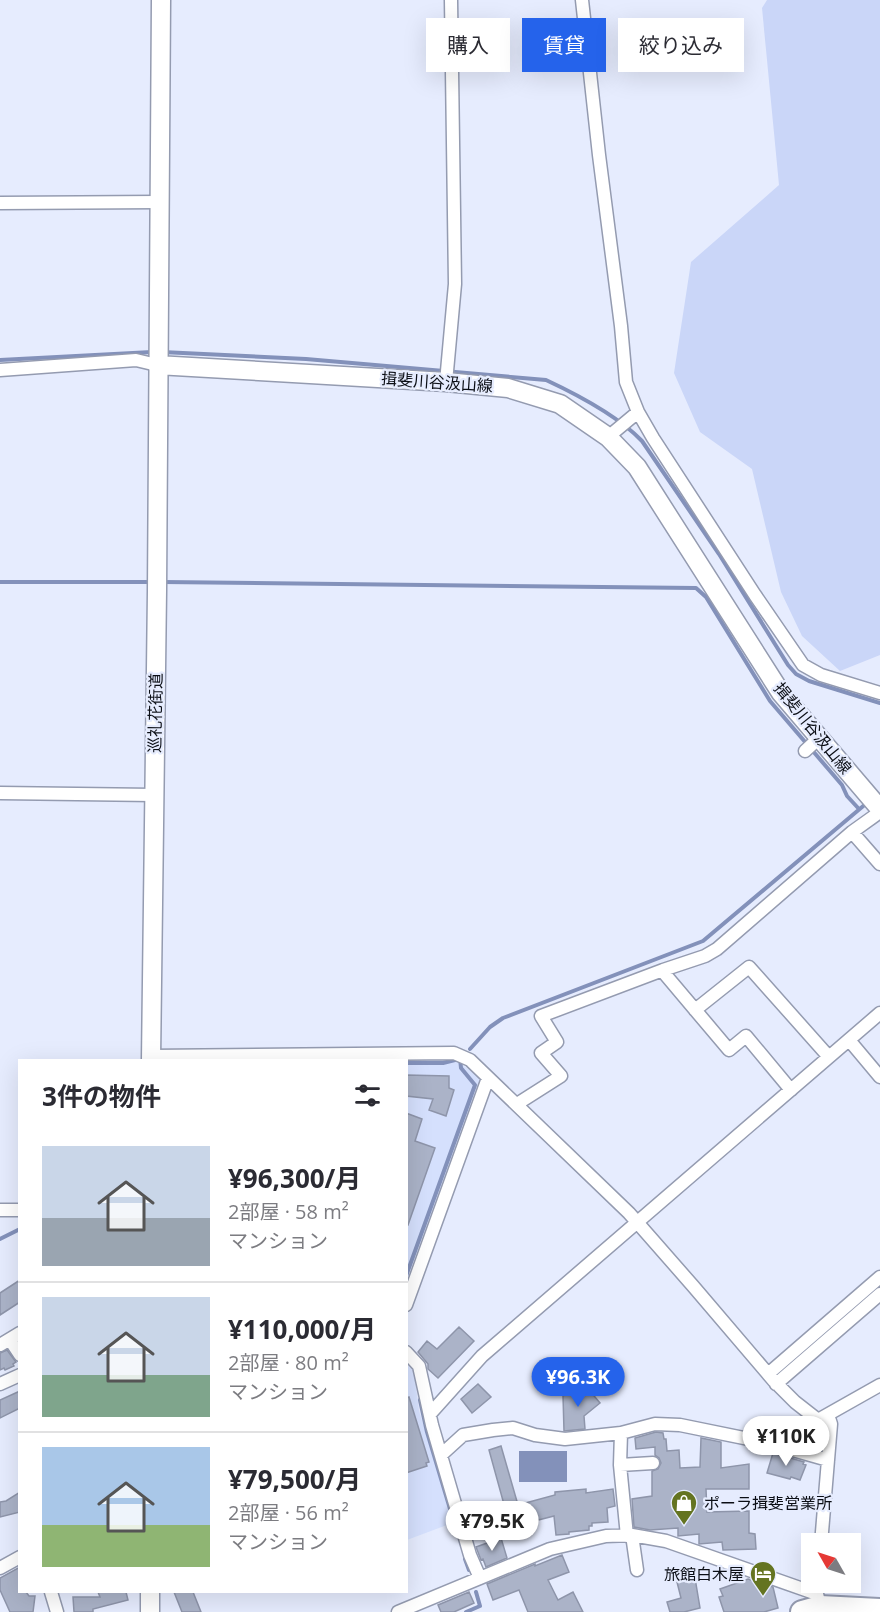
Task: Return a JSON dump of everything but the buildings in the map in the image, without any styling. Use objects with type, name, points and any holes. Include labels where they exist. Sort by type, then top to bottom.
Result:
[{"type":"highway","points":[[815,1602],[880,1610]]},
{"type":"main road","points":[[158,365],[160,0]]},
{"type":"main road","name":"揖斐川谷汲山線","points":[[158,365],[446,382],[508,388],[560,404],[608,437],[637,467],[781,693],[880,810]]},
{"type":"main road","name":"巡礼花街道","points":[[151,1058],[158,365]]},
{"type":"main road","points":[[150,1593],[150,1612]]},
{"type":"street","points":[[446,382],[455,284],[451,0]]},
{"type":"street","points":[[582,0],[626,382],[638,412],[652,438],[803,665],[821,675],[880,693]]},
{"type":"street","points":[[0,203],[159,202]]},
{"type":"street","points":[[0,370],[136,360],[158,365]]},
{"type":"street","points":[[608,437],[638,412]]},
{"type":"street","points":[[805,751],[819,738]]},
{"type":"street","points":[[0,793],[154,795]]},
{"type":"street","points":[[517,1104],[561,1076],[542,1053],[557,1042],[541,1016],[663,969],[705,956],[717,949],[880,810]]},
{"type":"street","points":[[852,832],[880,864]]},
{"type":"street","points":[[695,1010],[748,968],[828,1058]]},
{"type":"street","points":[[663,969],[664,974],[729,1050],[746,1036],[791,1090]]},
{"type":"street","points":[[430,1414],[482,1356],[880,1013]]},
{"type":"street","points":[[849,1040],[880,1077]]},
{"type":"street","points":[[151,1058],[454,1053],[470,1060],[637,1222],[772,1379],[831,1424],[822,1533]]},
{"type":"street","points":[[408,1299],[488,1078]]},
{"type":"street","points":[[0,1210],[18,1210]]},
{"type":"street","points":[[772,1379],[880,1277]]},
{"type":"street","points":[[772,1379],[880,1294]]},
{"type":"street","points":[[10,1339],[18,1352]]},
{"type":"street","points":[[408,1354],[419,1366],[441,1455],[470,1555],[480,1578]]},
{"type":"street","points":[[0,1384],[18,1376]]},
{"type":"street","points":[[783,1439],[880,1385]]},
{"type":"street","points":[[441,1455],[463,1436],[494,1430],[513,1428],[535,1435],[565,1439],[621,1433],[655,1424],[680,1425],[768,1443],[828,1460]]},
{"type":"street","points":[[621,1433],[620,1465],[629,1535],[637,1570]]},
{"type":"street","points":[[620,1465],[653,1463]]},
{"type":"street","points":[[400,1612],[550,1549],[606,1536],[629,1535],[666,1541],[815,1602]]},
{"type":"street","points":[[0,1569],[18,1558]]},
{"type":"street","points":[[51,1593],[57,1612]]},
{"type":"shaded area","points":[[767,0],[880,0],[880,655],[840,671],[802,636],[781,592],[752,469],[700,432],[674,373],[691,262],[779,185],[762,8]]},
{"type":"shaded area","points":[[449,1056],[480,1077],[408,1277],[408,1059],[246,1059]]},
{"type":"shaded area","points":[[408,1366],[414,1371],[419,1411],[455,1522],[408,1540]]},
{"type":"shaded area","points":[[519,1451],[567,1451],[567,1482],[519,1482]]},
{"type":"waterway","points":[[0,360],[152,352]]},
{"type":"waterway","points":[[162,352],[306,359],[546,380],[609,415],[642,441],[719,554],[788,665],[796,674],[809,681],[880,703]]},
{"type":"waterway","points":[[0,582],[152,582]]},
{"type":"waterway","points":[[163,582],[696,588],[706,597],[770,701],[842,785],[847,796],[859,809]]},
{"type":"waterway","points":[[470,1049],[490,1027],[503,1018],[703,941],[868,802]]},
{"type":"waterway","points":[[408,1270],[475,1085],[461,1068],[460,1058]]},
{"type":"waterway","points":[[408,1063],[443,1063],[459,1059]]},
{"type":"waterway","points":[[0,1239],[18,1230]]},
{"type":"waterway","points":[[420,1400],[450,1509]]},
{"type":"waterway","points":[[465,1559],[469,1570]]},
{"type":"waterway","points":[[466,1612],[480,1606],[476,1592]]},
{"type":"place","name":"ポーラ揖斐営業所","points":[[684,1526]]},
{"type":"place","name":"旅館白木屋","points":[[763,1597]]}]
